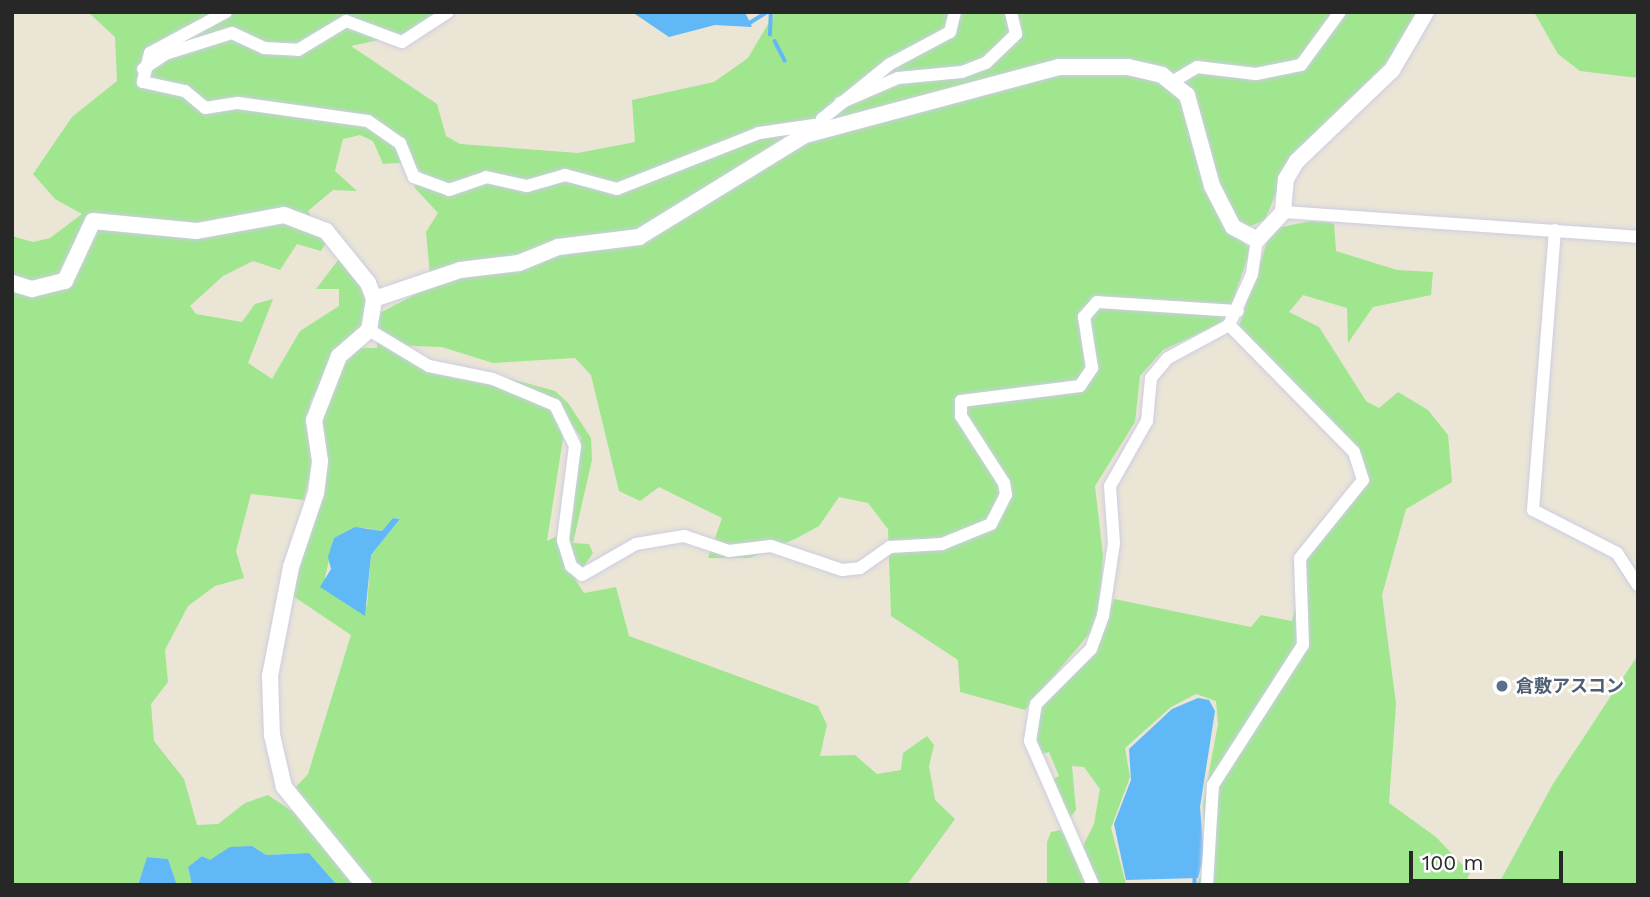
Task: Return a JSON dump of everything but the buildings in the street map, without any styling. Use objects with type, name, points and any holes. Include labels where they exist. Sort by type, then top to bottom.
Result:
[{"type":"street","points":[[226,12],[160,44],[143,69],[146,85],[185,91],[205,108],[238,103],[368,121],[400,144],[414,177],[449,190],[486,177],[527,186],[565,175],[617,189],[760,133],[822,127],[1059,67],[1128,67],[1172,82],[1187,95],[1212,186],[1227,217],[1257,240]]},
{"type":"street","points":[[143,69],[165,54],[232,33],[264,48],[298,50],[346,21],[402,42],[448,12]]},
{"type":"street","points":[[374,299],[460,270],[519,264],[558,247],[639,237],[748,167],[822,127],[840,103],[890,64],[950,32],[955,12]]},
{"type":"street","points":[[840,103],[898,78],[962,72],[986,63],[1016,34],[1011,12]]},
{"type":"street","points":[[1172,82],[1197,67],[1256,74],[1301,65],[1340,12]]},
{"type":"street","points":[[1093,885],[1030,741],[1036,704],[1091,649],[1103,616],[1114,543],[1110,486],[1147,421],[1151,378],[1168,358],[1229,325],[1238,311],[1257,240],[1283,212],[1286,179],[1297,161],[1392,69],[1426,12]]},
{"type":"street","points":[[1283,212],[1638,237]]},
{"type":"street","points":[[12,283],[32,289],[65,281],[93,221],[197,231],[284,215],[326,231],[349,254],[374,299],[369,330],[339,356],[314,420],[320,461],[316,493],[291,568],[270,676],[272,735],[284,787],[363,885]]},
{"type":"street","points":[[1555,230],[1533,510],[1617,552],[1638,585]]},
{"type":"street","points":[[369,330],[429,366],[493,379],[555,405],[575,446],[563,540],[570,566],[582,575],[636,544],[674,536],[729,551],[771,546],[842,570],[860,568],[890,547],[942,544],[991,524],[1003,505],[1004,483],[961,416],[961,401],[1080,386],[1092,368],[1084,317],[1097,302],[1238,311]]},
{"type":"street","points":[[1207,885],[1211,792],[1303,645],[1300,558],[1363,480],[1354,452],[1229,325]]},
{"type":"green space","points":[[88,12],[438,12],[414,32],[351,46],[437,104],[446,136],[460,144],[578,153],[635,142],[632,100],[714,82],[748,58],[775,12],[1420,12],[1390,63],[1289,161],[1265,220],[1246,228],[1244,244],[1251,248],[1226,321],[1163,350],[1140,376],[1135,422],[1095,486],[1103,555],[1101,600],[1090,633],[1025,710],[960,692],[958,660],[891,616],[888,529],[868,503],[839,497],[819,526],[795,539],[750,558],[708,558],[722,518],[659,487],[640,501],[619,491],[591,375],[575,358],[493,363],[442,347],[386,345],[545,401],[564,432],[547,541],[569,530],[581,438],[555,400],[507,378],[555,391],[568,403],[591,438],[592,460],[573,543],[589,544],[593,553],[575,579],[584,593],[616,587],[629,636],[818,706],[827,725],[820,756],[855,755],[877,774],[901,770],[903,753],[927,736],[934,745],[929,766],[935,800],[955,819],[907,885],[337,885],[309,853],[266,855],[252,846],[210,860],[202,856],[188,867],[192,885],[177,885],[168,859],[147,857],[138,885],[12,885],[12,236],[33,242],[50,238],[82,214],[55,199],[33,174],[72,117],[117,81],[115,37]],"holes":[[[360,135],[373,141],[383,164],[411,162],[423,174],[414,187],[438,213],[426,232],[431,286],[378,314],[377,348],[359,348],[342,360],[320,422],[293,596],[351,635],[308,774],[294,789],[301,804],[292,811],[268,795],[245,803],[218,824],[197,825],[184,779],[154,741],[151,704],[168,682],[165,650],[188,606],[215,586],[244,578],[236,551],[251,494],[304,500],[314,455],[310,403],[336,353],[364,328],[367,311],[364,291],[339,259],[316,289],[339,289],[339,306],[300,331],[272,379],[248,363],[273,299],[255,304],[242,322],[196,314],[190,306],[223,276],[253,261],[280,270],[297,244],[321,251],[326,243],[308,211],[333,190],[357,191],[335,171],[343,139]],[[393,518],[400,519],[371,555],[367,606],[325,578],[334,538],[366,528],[382,531]]]},
{"type":"green space","points":[[1534,12],[1638,12],[1638,78],[1580,71],[1558,54]]},
{"type":"green space","points":[[1311,221],[1334,223],[1336,251],[1397,270],[1433,272],[1431,295],[1373,307],[1348,343],[1347,308],[1303,295],[1289,312],[1319,327],[1366,401],[1379,408],[1398,392],[1428,410],[1448,435],[1452,482],[1406,509],[1382,595],[1396,704],[1389,803],[1436,837],[1470,873],[1464,885],[1197,885],[1207,858],[1203,805],[1218,724],[1216,701],[1196,694],[1171,707],[1125,748],[1130,777],[1111,828],[1126,884],[1098,885],[1083,846],[1094,824],[1100,789],[1084,767],[1072,766],[1076,810],[1069,819],[1051,780],[1059,776],[1049,752],[1038,755],[1033,741],[1041,707],[1095,650],[1114,599],[1251,627],[1261,615],[1292,621],[1311,544],[1368,482],[1363,460],[1239,326],[1268,239],[1277,228]]},
{"type":"green space","points":[[1638,655],[1638,885],[1498,885],[1553,784]]},
{"type":"green space","points":[[1061,830],[1070,843],[1085,885],[1047,885],[1047,842],[1051,832]]},
{"type":"water","points":[[632,12],[745,12],[752,27],[715,25],[669,37]]},
{"type":"water","points":[[393,518],[400,519],[371,555],[365,616],[320,587],[331,569],[328,557],[334,538],[355,527],[382,531]]},
{"type":"water","points":[[1198,698],[1209,700],[1215,711],[1200,807],[1204,856],[1198,878],[1126,880],[1114,824],[1131,780],[1129,749],[1172,709]]},
{"type":"water","points":[[252,846],[266,855],[309,853],[337,885],[192,885],[188,867],[202,856],[210,860],[230,847]]},
{"type":"water","points":[[147,857],[168,859],[177,885],[138,885]]},
{"type":"waterway","points":[[748,24],[767,12]]},
{"type":"waterway","points":[[770,35],[771,12]]},
{"type":"waterway","points":[[775,41],[785,61]]},
{"type":"waterway","points":[[1195,875],[1195,885]]},
{"type":"place","name":"倉敷アスコン","points":[[1502,686]]}]
